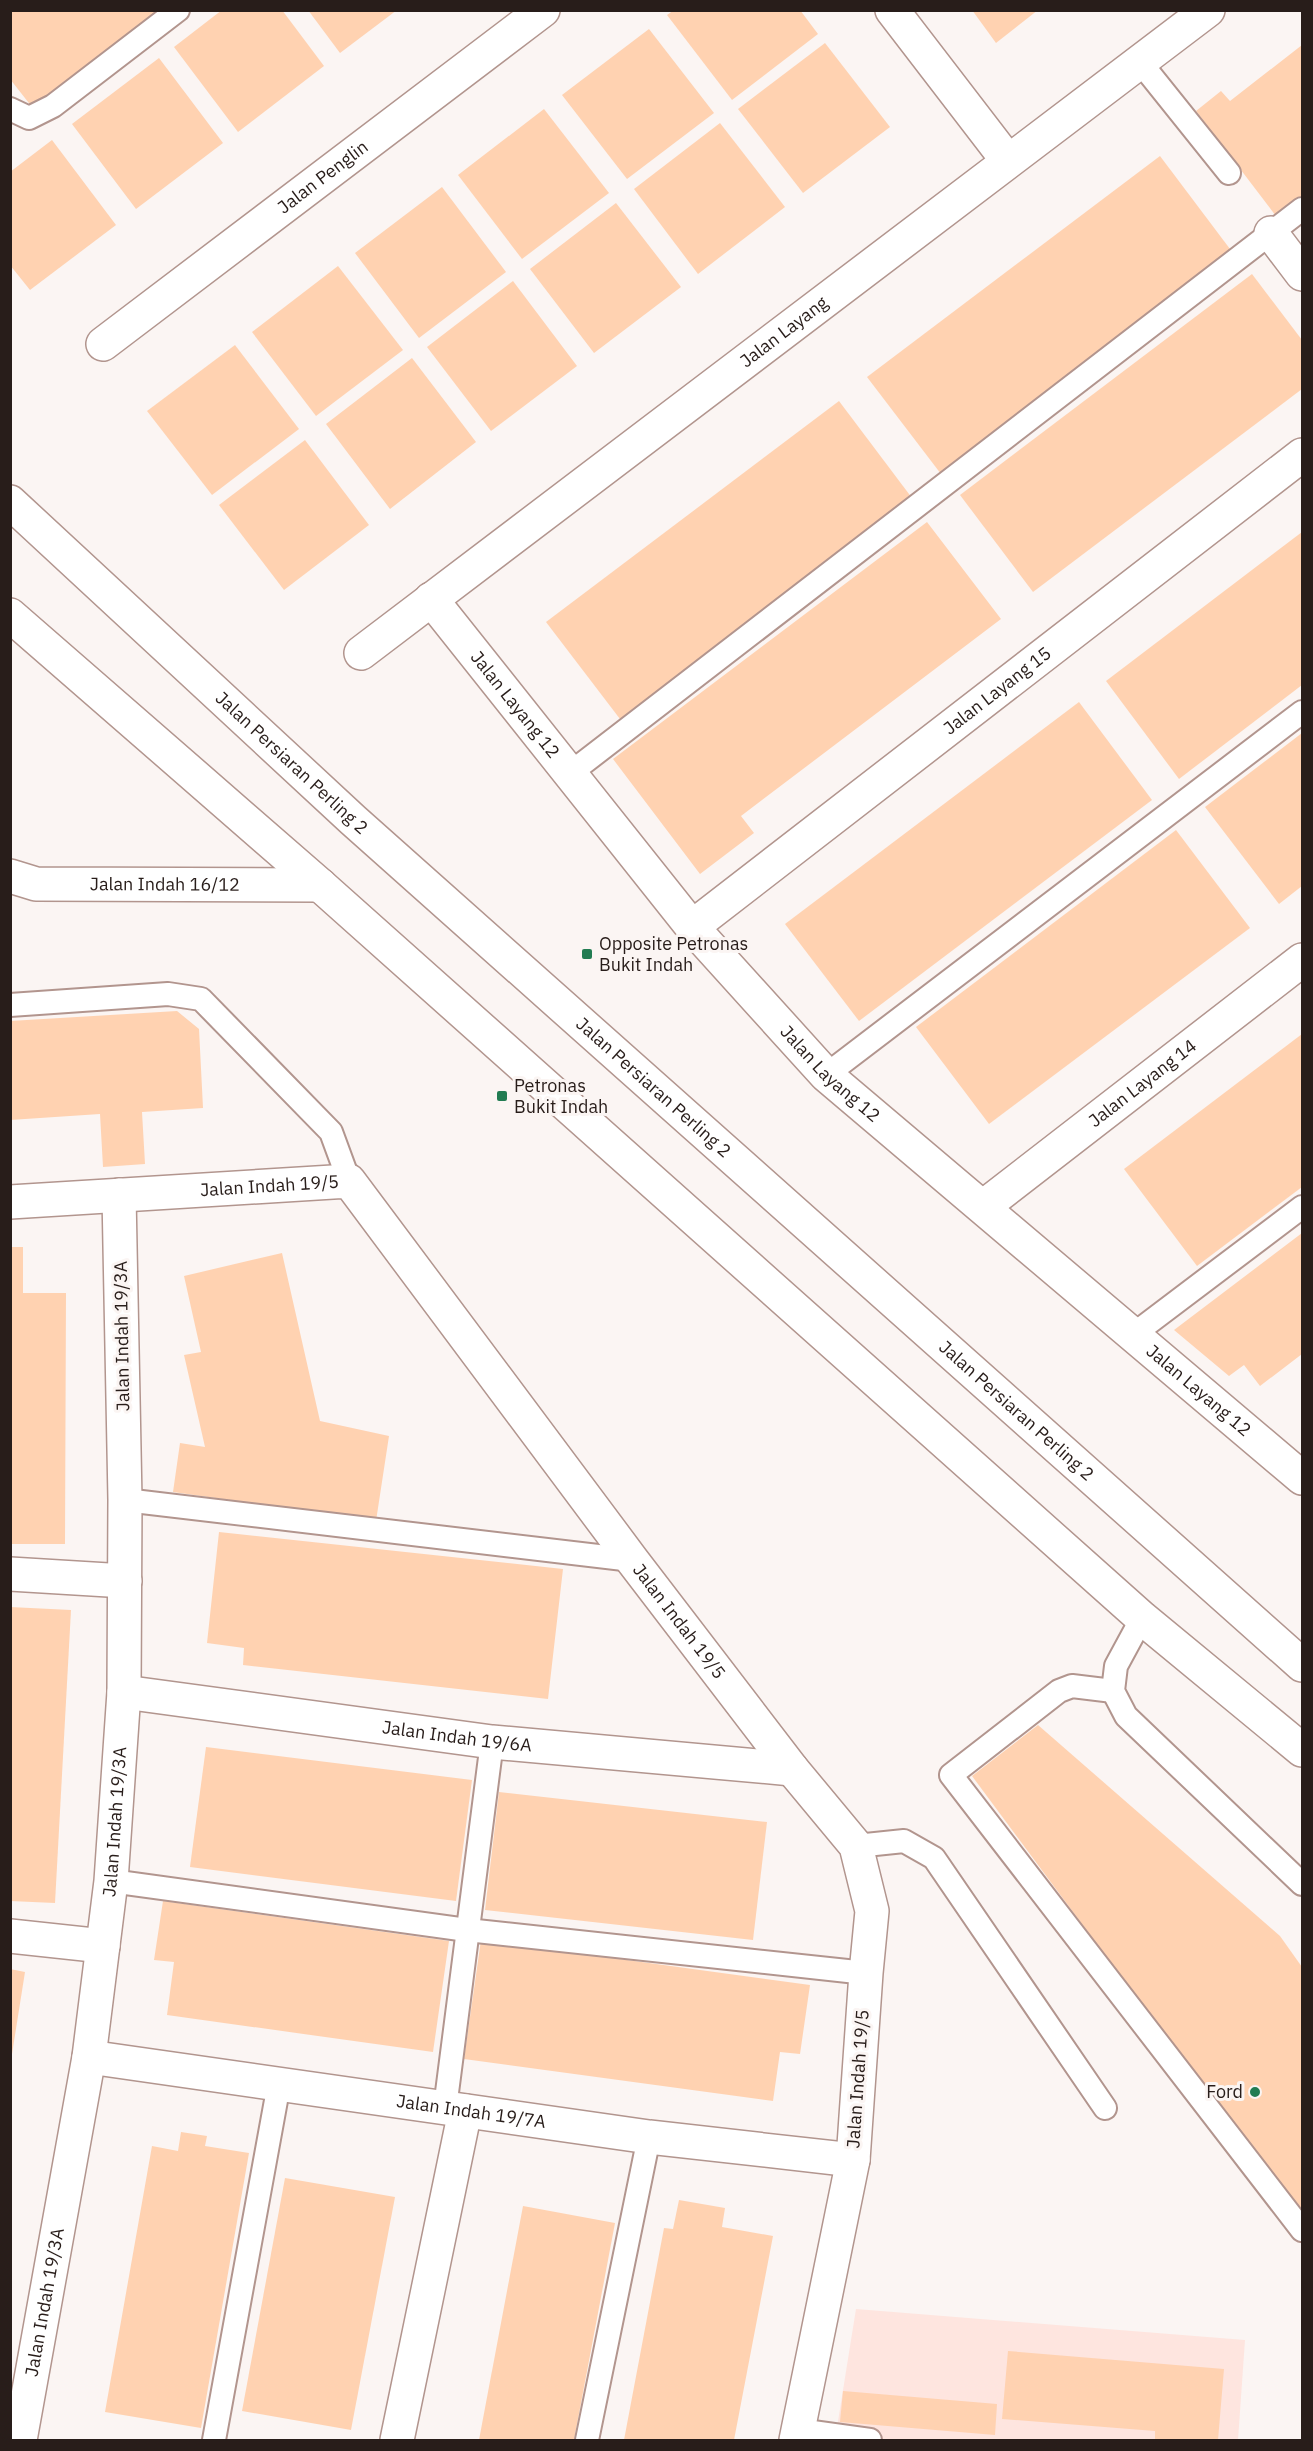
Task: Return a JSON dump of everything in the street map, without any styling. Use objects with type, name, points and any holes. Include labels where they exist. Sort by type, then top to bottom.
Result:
[{"type":"street","name":"Jalan Penglin","points":[[103,344],[543,10]]},
{"type":"street","points":[[892,10],[1008,161]]},
{"type":"street","name":"Jalan Layang","points":[[361,653],[1208,10]]},
{"type":"street","points":[[1271,233],[1302,274]]},
{"type":"street","name":"Jalan Layang 15","points":[[692,927],[1302,455]]},
{"type":"street","name":"Jalan Persiaran Perling 2","points":[[10,502],[353,820],[1302,1665]]},
{"type":"street","name":"Jalan Layang 12","points":[[431,599],[692,927],[826,1075],[1134,1334],[1299,1468]]},
{"type":"street","points":[[10,615],[320,885],[1142,1618],[1302,1750]]},
{"type":"street","name":"Jalan Indah 16/12","points":[[10,876],[36,884],[320,885]]},
{"type":"street","name":"Jalan Layang 14","points":[[983,1207],[1302,960]]},
{"type":"street","name":"Jalan Indah 19/5","points":[[10,1202],[349,1181],[632,1560],[792,1769],[856,1846],[872,1911],[853,2160],[797,2435]]},
{"type":"street","name":"Jalan Indah 19/3A","points":[[18,2431],[89,2057],[111,1881],[124,1692],[125,1500],[119,1195]]},
{"type":"street","points":[[10,1574],[125,1581]]},
{"type":"street","name":"Jalan Indah 19/6A","points":[[124,1692],[492,1742],[792,1769]]},
{"type":"street","points":[[10,1936],[103,1946]]},
{"type":"street","name":"Jalan Indah 19/7A","points":[[89,2057],[649,2137],[853,2160]]},
{"type":"street","points":[[397,2440],[455,2109]]},
{"type":"lane","points":[[10,109],[29,118],[53,106],[177,10]]},
{"type":"lane","points":[[1140,62],[1229,173]]},
{"type":"lane","points":[[569,774],[1302,209]]},
{"type":"lane","points":[[826,1075],[1302,712]]},
{"type":"lane","points":[[10,1005],[168,994],[201,999],[331,1132],[349,1181]]},
{"type":"lane","points":[[1134,1334],[1302,1207]]},
{"type":"lane","points":[[125,1500],[632,1560]]},
{"type":"lane","points":[[1142,1618],[1116,1666],[1113,1691],[1126,1716],[1302,1884]]},
{"type":"lane","points":[[1113,1691],[1072,1686],[1059,1691],[951,1775],[1302,2230]]},
{"type":"lane","points":[[455,2109],[467,1930],[492,1742]]},
{"type":"lane","points":[[856,1846],[904,1841],[934,1858],[1105,2108]]},
{"type":"lane","points":[[111,1881],[467,1930],[866,1973]]},
{"type":"lane","points":[[214,2440],[279,2084]]},
{"type":"lane","points":[[587,2440],[649,2137]]},
{"type":"lane","points":[[797,2435],[870,2440]]},
{"type":"shaded area","points":[[856,2309],[1245,2340],[1238,2440],[835,2440]]},
{"type":"building","points":[[10,10],[160,10],[32,107],[10,79]]},
{"type":"building","points":[[222,10],[282,10],[324,66],[238,132],[174,47]]},
{"type":"building","points":[[308,10],[397,10],[340,53]]},
{"type":"building","points":[[674,10],[800,10],[818,34],[732,100],[667,15]]},
{"type":"building","points":[[972,10],[1038,10],[996,43]]},
{"type":"building","points":[[649,29],[714,113],[627,179],[562,95]]},
{"type":"building","points":[[825,43],[890,127],[803,193],[738,109]]},
{"type":"building","points":[[1302,45],[1302,195],[1276,216],[1196,111],[1221,91],[1230,101]]},
{"type":"building","points":[[159,58],[223,143],[136,209],[72,124]]},
{"type":"building","points":[[544,109],[609,193],[522,259],[458,175]]},
{"type":"building","points":[[720,123],[785,207],[698,274],[634,189]]},
{"type":"building","points":[[52,140],[116,225],[30,290],[10,265],[10,172]]},
{"type":"building","points":[[1160,156],[1233,253],[941,474],[867,377]]},
{"type":"building","points":[[442,187],[506,272],[419,338],[355,253]]},
{"type":"building","points":[[616,203],[681,287],[594,353],[530,269]]},
{"type":"building","points":[[338,266],[403,350],[316,416],[252,332]]},
{"type":"building","points":[[1252,274],[1302,340],[1302,389],[1033,592],[960,495]]},
{"type":"building","points":[[513,281],[577,366],[491,431],[427,347]]},
{"type":"building","points":[[235,345],[299,429],[212,495],[147,411]]},
{"type":"building","points":[[412,358],[476,442],[390,509],[326,424]]},
{"type":"building","points":[[839,401],[912,498],[620,719],[546,622]]},
{"type":"building","points":[[305,440],[369,525],[284,590],[219,505]]},
{"type":"building","points":[[927,522],[1001,619],[741,816],[754,833],[700,874],[613,759]]},
{"type":"building","points":[[1302,532],[1302,685],[1179,779],[1106,681]]},
{"type":"building","points":[[1079,702],[1152,800],[859,1021],[785,924]]},
{"type":"building","points":[[1302,733],[1302,886],[1279,904],[1205,807]]},
{"type":"building","points":[[1176,830],[1250,928],[989,1124],[916,1027]]},
{"type":"building","points":[[177,1011],[199,1029],[203,1108],[142,1112],[145,1164],[103,1167],[100,1114],[10,1120],[10,1021]]},
{"type":"building","points":[[1302,1034],[1302,1187],[1197,1266],[1124,1169]]},
{"type":"building","points":[[1302,1233],[1302,1354],[1260,1386],[1244,1365],[1229,1376],[1174,1330]]},
{"type":"building","points":[[10,1247],[23,1247],[23,1293],[66,1293],[65,1544],[10,1544]]},
{"type":"building","points":[[282,1253],[320,1421],[389,1436],[376,1521],[173,1492],[180,1443],[205,1447],[184,1355],[201,1352],[184,1276]]},
{"type":"building","points":[[219,1532],[563,1569],[548,1699],[243,1665],[244,1648],[207,1643]]},
{"type":"building","points":[[10,1607],[71,1610],[55,1903],[10,1901]]},
{"type":"building","name":"Ford","points":[[1038,1725],[1280,1936],[1302,1967],[1302,2216],[1300,2218],[972,1776]]},
{"type":"building","points":[[206,1747],[472,1780],[456,1901],[190,1867]]},
{"type":"building","points":[[499,1792],[767,1822],[753,1940],[485,1910]]},
{"type":"building","points":[[163,1901],[449,1941],[433,2052],[167,2015],[174,1962],[154,1960]]},
{"type":"building","points":[[481,1940],[810,1985],[800,2054],[780,2052],[773,2101],[464,2059]]},
{"type":"building","points":[[10,1969],[25,1972],[12,2054],[10,2054]]},
{"type":"building","points":[[181,2132],[207,2136],[205,2146],[249,2153],[201,2428],[105,2412],[152,2146],[178,2151]]},
{"type":"building","points":[[285,2178],[395,2197],[351,2430],[242,2411]]},
{"type":"building","points":[[679,2200],[725,2208],[722,2227],[773,2236],[734,2440],[624,2440],[664,2228],[673,2229]]},
{"type":"building","points":[[523,2206],[615,2223],[574,2440],[479,2440]]},
{"type":"building","points":[[1008,2351],[1224,2369],[1218,2440],[1155,2440],[1155,2431],[1002,2419]]},
{"type":"building","points":[[843,2391],[997,2404],[995,2435],[840,2422]]},
{"type":"place","name":"Opposite Petronas Bukit Indah","points":[[587,954]]},
{"type":"place","name":"Petronas Bukit Indah","points":[[502,1096]]},
{"type":"place","name":"Ford","points":[[1255,2092]]}]
